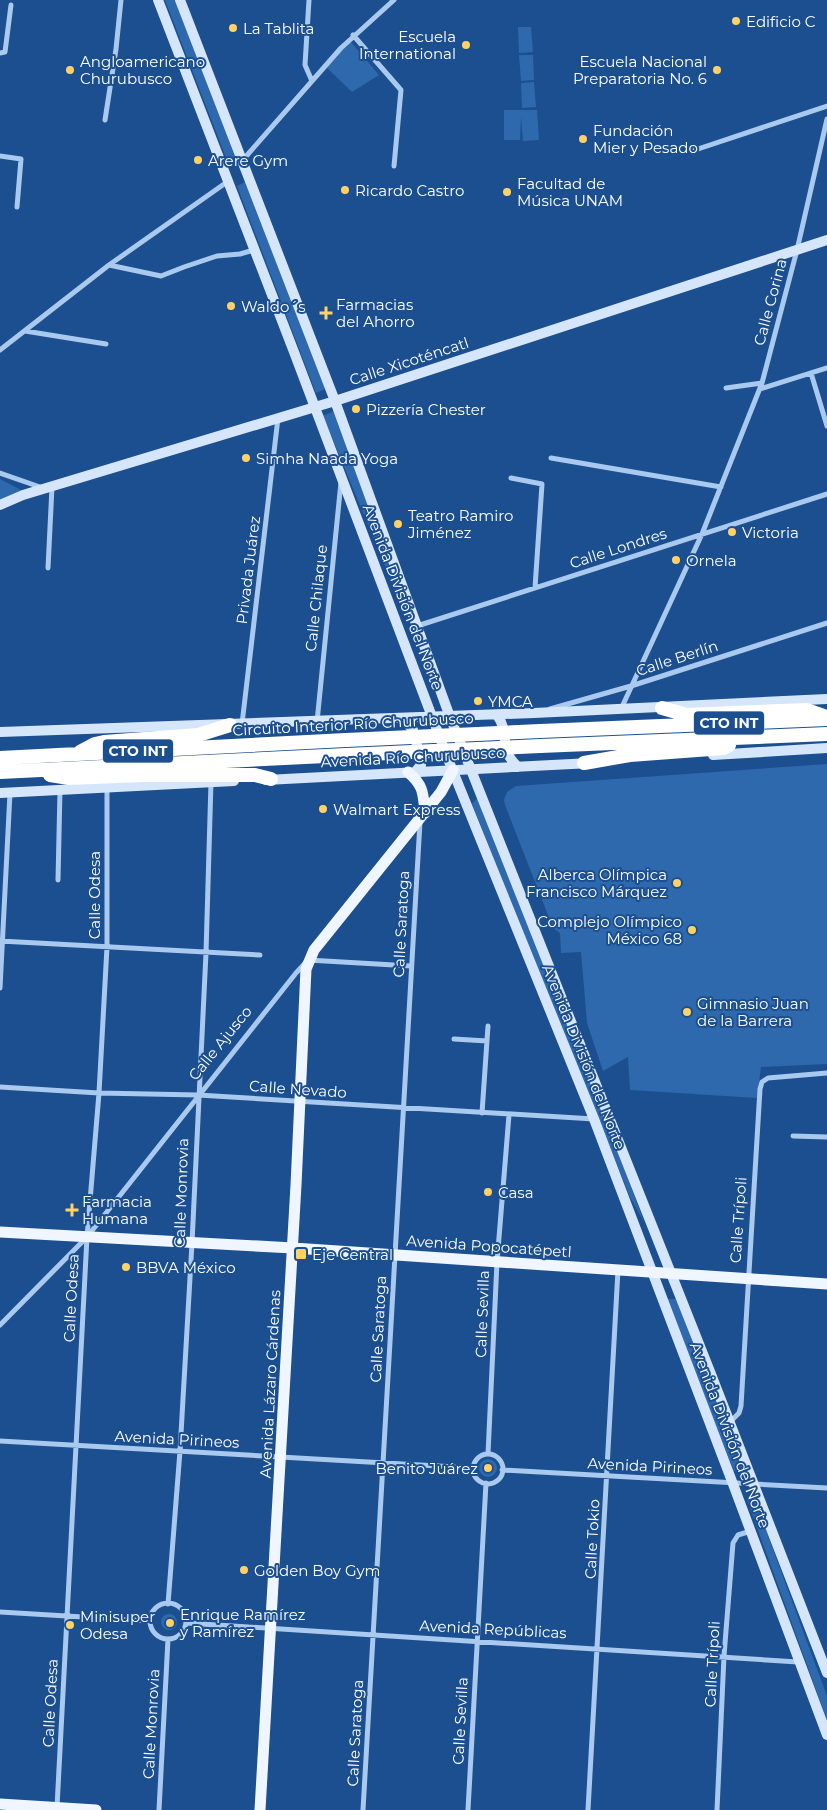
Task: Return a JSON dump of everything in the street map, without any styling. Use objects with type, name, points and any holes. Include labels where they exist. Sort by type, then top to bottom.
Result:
[{"type":"highway","points":[[662,708],[687,715],[807,710],[827,718]]},
{"type":"highway","name":"Circuito Interior Río Churubusco","points":[[0,758],[827,718]]},
{"type":"highway","points":[[76,754],[95,744],[104,742],[198,735],[236,725]]},
{"type":"highway","name":"Circuito Interior Río Churubusco","points":[[0,772],[346,754],[827,734]]},
{"type":"highway","points":[[584,763],[630,755],[724,748],[747,737]]},
{"type":"highway","points":[[25,771],[69,778],[142,775],[255,775],[271,779]]},
{"type":"main road","name":"Avenida División del Norte","points":[[158,0],[453,770],[594,1119],[827,1736]]},
{"type":"main road","name":"Avenida División del Norte","points":[[180,0],[335,401],[450,717],[671,1273],[827,1673]]},
{"type":"main road","name":"Calle Xicoténcatl","points":[[0,505],[23,495],[335,401],[827,240]]},
{"type":"main road","name":"CTO INT","points":[[0,732],[450,717],[827,699]]},
{"type":"main road","points":[[504,727],[511,714]]},
{"type":"main road","points":[[497,715],[504,727],[506,751],[518,767]]},
{"type":"main road","points":[[403,718],[413,730],[422,761],[421,766],[412,772],[422,789],[422,816]]},
{"type":"main road","name":"Avenida Río Churubusco","points":[[5,793],[518,767],[827,748]]},
{"type":"main road","points":[[496,768],[506,751]]},
{"type":"main road","name":"Calle Ajusco","points":[[308,960],[314,950],[444,789],[453,770]]},
{"type":"main road","name":"Avenida Lázaro Cárdenas","points":[[260,1810],[308,960]]},
{"type":"main road","points":[[625,1202],[630,1205],[647,1246],[653,1248],[657,1239]]},
{"type":"main road","name":"Avenida Popocatépetl","points":[[0,1232],[293,1248],[827,1284]]},
{"type":"main road","points":[[0,1804],[96,1810]]},
{"type":"street","points":[[105,120],[116,49],[121,0]]},
{"type":"street","points":[[309,0],[305,62],[312,82]]},
{"type":"street","points":[[383,0],[386,6]]},
{"type":"street","points":[[242,161],[353,35],[394,0]]},
{"type":"street","points":[[0,53],[5,52],[11,5]]},
{"type":"street","points":[[353,35],[401,90],[394,166]]},
{"type":"street","points":[[695,150],[827,106]]},
{"type":"street","name":"Calle Corina","points":[[621,710],[630,686],[702,534],[760,389],[797,250],[827,119]]},
{"type":"street","points":[[0,156],[21,159],[16,207]]},
{"type":"street","points":[[0,350],[109,265],[227,182]]},
{"type":"street","points":[[109,265],[161,276],[218,256],[240,254],[254,250]]},
{"type":"street","points":[[25,330],[106,344]]},
{"type":"street","points":[[760,389],[827,368]]},
{"type":"street","points":[[811,373],[827,426]]},
{"type":"street","points":[[726,388],[762,383]]},
{"type":"street","name":"Privada Juárez","points":[[236,725],[278,418]]},
{"type":"street","points":[[550,458],[721,487]]},
{"type":"street","points":[[0,473],[48,488],[48,568]]},
{"type":"street","name":"Calle Chilaque","points":[[316,722],[341,476]]},
{"type":"street","points":[[511,478],[542,484],[534,588]]},
{"type":"street","name":"Calle Londres","points":[[418,626],[827,494]]},
{"type":"street","name":"Calle Berlín","points":[[534,713],[630,686],[827,623]]},
{"type":"street","name":"Calle Monrovia","points":[[168,1604],[180,1451],[192,1243],[206,953],[211,782]]},
{"type":"street","name":"Calle Odesa","points":[[57,1809],[87,1237],[99,1092],[107,947],[107,788]]},
{"type":"street","points":[[58,880],[60,790]]},
{"type":"street","points":[[0,988],[5,793]]},
{"type":"street","name":"Calle Saratoga","points":[[363,1810],[411,966],[422,816]]},
{"type":"street","points":[[1,941],[260,956]]},
{"type":"street","points":[[308,960],[411,966]]},
{"type":"street","name":"Calle Ajusco","points":[[0,1325],[87,1237],[296,972],[308,960]]},
{"type":"street","points":[[482,1113],[488,1026]]},
{"type":"street","points":[[454,1039],[487,1041]]},
{"type":"street","name":"Calle Trípoli","points":[[729,1422],[740,1413],[741,1406],[747,1278],[760,1088],[762,1082],[768,1078],[827,1073]]},
{"type":"street","name":"Calle Nevado","points":[[0,1087],[198,1095],[594,1119]]},
{"type":"street","name":"Calle Sevilla","points":[[488,1454],[497,1262],[509,1115]]},
{"type":"street","points":[[793,1136],[827,1137]]},
{"type":"street","name":"Calle Tokio","points":[[588,1810],[618,1270]]},
{"type":"street","name":"Avenida Pirineos","points":[[0,1441],[473,1468]]},
{"type":"street","points":[[488,1454],[493,1455],[500,1461],[502,1470],[499,1478],[491,1483],[478,1480],[473,1468],[478,1458],[488,1454]]},
{"type":"street","name":"Avenida Pirineos","points":[[502,1470],[827,1488]]},
{"type":"street","name":"Calle Sevilla","points":[[468,1810],[486,1483]]},
{"type":"street","name":"Calle Trípoli","points":[[717,1810],[724,1656],[733,1543],[738,1535],[751,1531]]},
{"type":"street","points":[[168,1604],[179,1607],[186,1622],[185,1628],[178,1636],[168,1639],[162,1638],[153,1632],[150,1621],[151,1615],[158,1607],[168,1604]]},
{"type":"street","points":[[0,1612],[150,1621]]},
{"type":"street","name":"Avenida Repúblicas","points":[[186,1622],[798,1662]]},
{"type":"street","name":"Calle Monrovia","points":[[160,1810],[168,1639]]},
{"type":"shaded area","points":[[165,0],[177,0],[237,163],[230,168]]},
{"type":"shaded area","points":[[518,27],[531,27],[533,52],[519,53]]},
{"type":"shaded area","points":[[350,41],[379,75],[352,92],[327,68]]},
{"type":"shaded area","points":[[519,55],[533,55],[534,80],[521,81]]},
{"type":"shaded area","points":[[534,82],[536,107],[522,108],[521,83]]},
{"type":"shaded area","points":[[504,110],[537,110],[539,140],[523,141],[521,117],[520,140],[504,140]]},
{"type":"shaded area","points":[[245,182],[325,389],[316,393],[237,186]]},
{"type":"shaded area","points":[[334,411],[398,588],[398,597],[323,416]]},
{"type":"shaded area","points":[[0,479],[23,491],[0,501]]},
{"type":"shaded area","name":"Complejo Olímpico México 68","points":[[827,764],[827,1064],[761,1067],[757,1098],[630,1090],[628,1057],[603,1071],[587,1023],[581,952],[561,953],[560,933],[553,928],[505,805],[504,800],[507,792],[516,786]]},
{"type":"shaded area","points":[[477,798],[644,1222],[630,1197],[472,804]]},
{"type":"shaded area","points":[[666,1299],[677,1299],[743,1473],[734,1471]]},
{"type":"shaded area","points":[[484,1459],[492,1459],[497,1464],[495,1475],[484,1477],[479,1472],[479,1464]]},
{"type":"shaded area","points":[[754,1498],[827,1696],[827,1720],[747,1500]]},
{"type":"shaded area","points":[[169,1614],[177,1622],[169,1630],[161,1622]]},
{"type":"place","name":"Edificio C","points":[[736,21]]},
{"type":"place","name":"La Tablita","points":[[233,28]]},
{"type":"place","name":"Escuela International","points":[[466,45]]},
{"type":"place","name":"Angloamericano Churubusco","points":[[70,70]]},
{"type":"place","name":"Escuela Nacional Preparatoria No. 6","points":[[717,70]]},
{"type":"place","name":"Fundación Mier y Pesado","points":[[583,139]]},
{"type":"place","name":"Arere Gym","points":[[198,160]]},
{"type":"place","name":"Ricardo Castro","points":[[345,190]]},
{"type":"place","name":"Facultad de Música UNAM","points":[[507,192]]},
{"type":"place","name":"Waldo´s","points":[[231,306]]},
{"type":"place","name":"Farmacias del Ahorro","points":[[326,313]]},
{"type":"place","name":"Pizzería Chester","points":[[356,409]]},
{"type":"place","name":"Simha Naada Yoga","points":[[246,458]]},
{"type":"place","name":"Teatro Ramiro Jiménez","points":[[398,524]]},
{"type":"place","name":"Victoria","points":[[732,532]]},
{"type":"place","name":"Ornela","points":[[676,560]]},
{"type":"place","name":"YMCA","points":[[478,701]]},
{"type":"place","name":"Walmart Express","points":[[323,809]]},
{"type":"place","name":"Alberca Olímpica Francisco Márquez","points":[[677,883]]},
{"type":"place","name":"Complejo Olímpico México 68","points":[[692,930]]},
{"type":"place","name":"Gimnasio Juan de la Barrera","points":[[687,1012]]},
{"type":"place","name":"Casa","points":[[488,1192]]},
{"type":"place","name":"Farmacia Humana","points":[[72,1210]]},
{"type":"place","name":"Eje Central","points":[[301,1254]]},
{"type":"place","name":"BBVA México","points":[[126,1267]]},
{"type":"place","name":"Benito Juárez","points":[[488,1468]]},
{"type":"place","name":"Golden Boy Gym","points":[[244,1570]]},
{"type":"place","name":"Enrique Ramírez y Ramírez","points":[[170,1623]]},
{"type":"place","name":"Minisuper Odesa","points":[[70,1625]]}]
